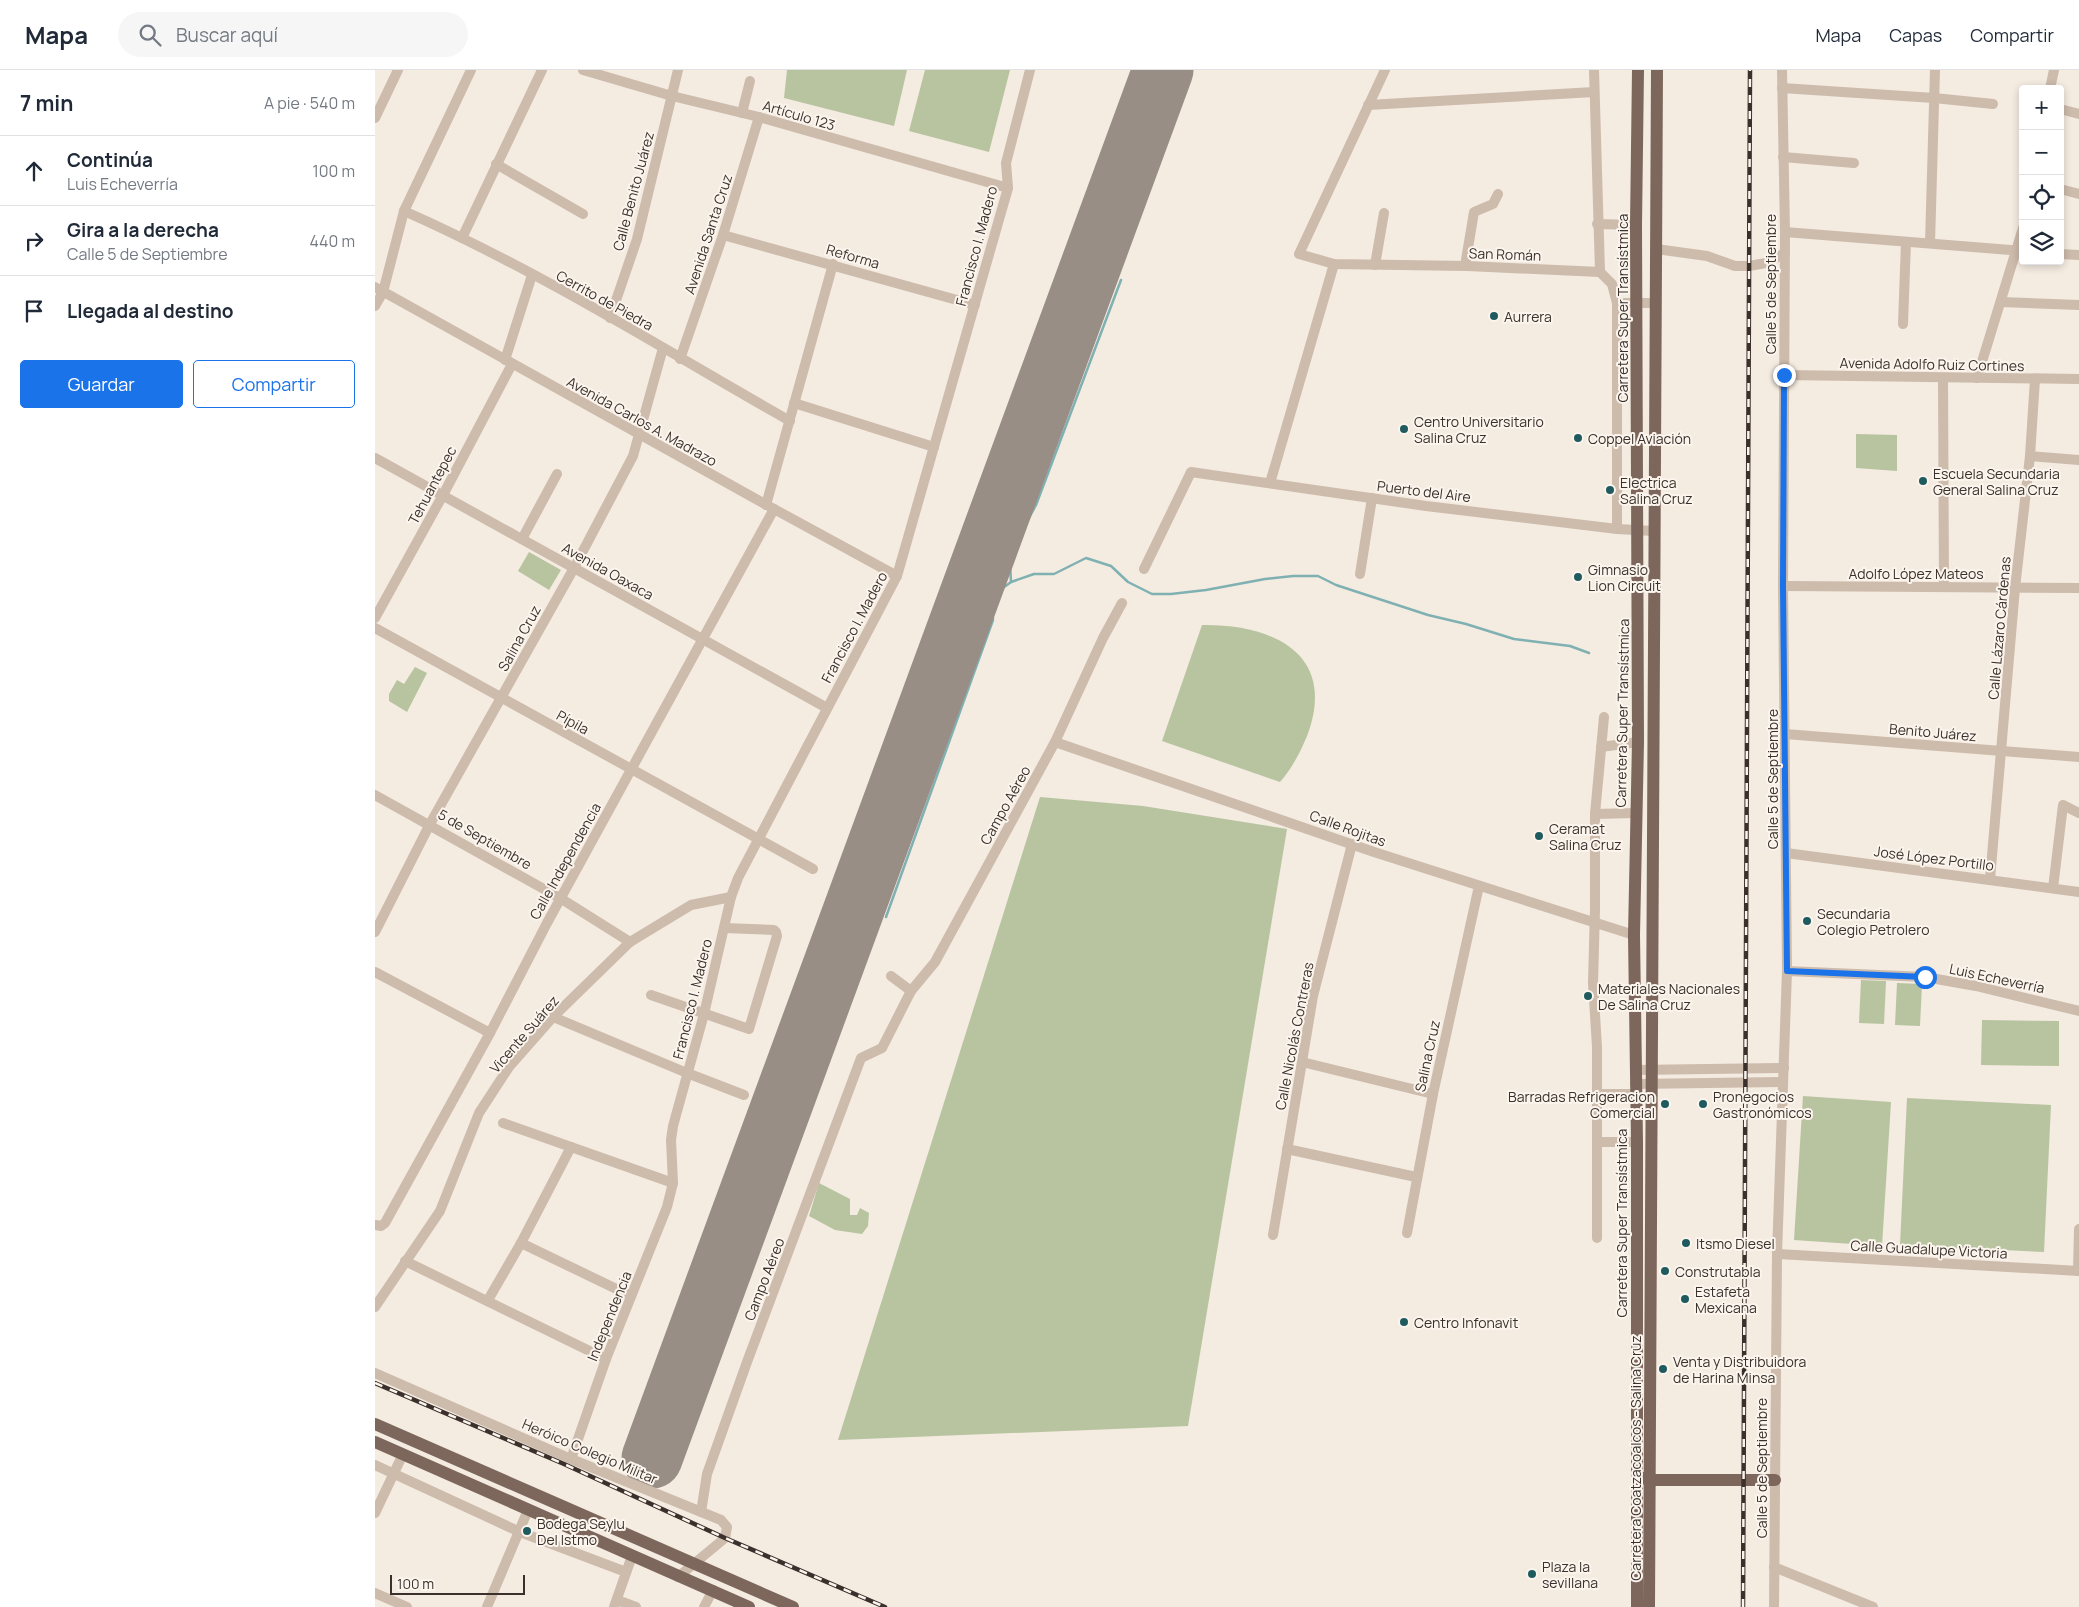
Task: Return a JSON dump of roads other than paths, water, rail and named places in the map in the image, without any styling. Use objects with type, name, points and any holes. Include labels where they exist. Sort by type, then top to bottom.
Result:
[{"type":"main road","name":"Carretera Super Transístmica","points":[[1637,1607],[1637,1142],[1634,935],[1638,742],[1636,225],[1638,70]]},
{"type":"main road","points":[[1651,1069],[1657,70]]},
{"type":"main road","name":"Carretera Coatzacoalcos - Salina Cruz","points":[[1649,1607],[1651,1069]]},
{"type":"main road","points":[[375,1424],[793,1607]]},
{"type":"main road","points":[[375,1442],[749,1607]]},
{"type":"main road","points":[[1636,1476],[1650,1480],[1775,1480]]},
{"type":"street","points":[[375,118],[397,70]]},
{"type":"street","points":[[375,306],[404,211],[471,70]]},
{"type":"street","points":[[462,238],[542,70]]},
{"type":"street","name":"Artículo 123","points":[[583,70],[672,96],[759,117],[1008,188]]},
{"type":"street","name":"Calle Benito Juárez","points":[[609,318],[637,239],[678,70]]},
{"type":"street","name":"Francisco I. Madero","points":[[673,1183],[671,1140],[704,1014],[731,897],[758,838],[897,576],[1008,188],[1006,164],[1030,70]]},
{"type":"street","points":[[1385,70],[1369,105],[1595,92]]},
{"type":"street","points":[[1594,70],[1597,224],[1600,272],[1612,284],[1617,303],[1619,356],[1617,529]]},
{"type":"street","name":"Calle 5 de Septiembre","points":[[1774,1607],[1777,1254],[1787,971],[1783,586],[1785,232],[1782,70]]},
{"type":"street","points":[[1930,243],[1935,70]]},
{"type":"street","points":[[2051,85],[2054,70]]},
{"type":"street","points":[[742,113],[750,81]]},
{"type":"street","points":[[1782,88],[1934,98],[1993,104]]},
{"type":"street","name":"San Román","points":[[1369,105],[1299,254],[1334,264],[1465,266],[1600,272]]},
{"type":"street","points":[[2064,110],[2079,114]]},
{"type":"street","name":"Avenida Santa Cruz","points":[[680,359],[723,235],[759,117]]},
{"type":"street","points":[[1783,158],[1854,163]]},
{"type":"street","points":[[496,164],[583,214]]},
{"type":"street","points":[[2064,189],[2079,194]]},
{"type":"street","points":[[1465,266],[1474,212],[1493,204],[1498,194]]},
{"type":"street","name":"Cerrito de Piedra","points":[[404,211],[462,238],[532,275],[789,421]]},
{"type":"street","points":[[1375,265],[1384,212]]},
{"type":"street","points":[[1597,224],[1636,225]]},
{"type":"street","points":[[1785,232],[2019,251]]},
{"type":"street","name":"Reforma","points":[[723,235],[975,305]]},
{"type":"street","points":[[1903,324],[1905,242]]},
{"type":"street","points":[[1656,250],[1707,256],[1735,266],[1766,263],[1785,253]]},
{"type":"street","points":[[1977,378],[2001,302],[2019,254]]},
{"type":"street","points":[[2064,254],[2079,255]]},
{"type":"street","name":"Calle Independencia","points":[[378,1226],[385,1223],[489,1034],[560,898],[703,639],[770,507],[789,421],[833,264]]},
{"type":"street","points":[[1270,483],[1334,264]]},
{"type":"street","name":"Tehuantepec","points":[[375,618],[443,495],[509,362],[532,275]]},
{"type":"street","name":"Avenida Carlos A. Madrazo","points":[[379,290],[897,576]]},
{"type":"street","points":[[2001,302],[2079,305]]},
{"type":"street","points":[[1617,303],[1656,303]]},
{"type":"street","name":"Salina Cruz","points":[[375,932],[430,824],[574,568],[633,456],[663,348]]},
{"type":"street","name":"Avenida Adolfo Ruiz Cortines","points":[[1784,375],[1943,379],[2079,379]]},
{"type":"street","points":[[1943,379],[1944,586]]},
{"type":"street","name":"Calle Lázaro Cárdenas","points":[[1989,879],[2015,588],[2030,456],[2035,379]]},
{"type":"street","points":[[794,403],[934,447]]},
{"type":"street","points":[[2030,456],[2079,460]]},
{"type":"street","name":"Avenida Oaxaca","points":[[375,458],[827,708]]},
{"type":"street","name":"Puerto del Aire","points":[[1144,569],[1191,472],[1372,498],[1617,529],[1654,531]]},
{"type":"street","points":[[522,539],[557,474]]},
{"type":"street","points":[[1360,574],[1372,498]]},
{"type":"street","name":"Adolfo López Mateos","points":[[1783,586],[2079,588]]},
{"type":"street","name":"Campo Aéreo","points":[[701,1512],[707,1474],[743,1371],[861,1058],[882,1048],[911,991],[935,962],[1055,742],[1103,638],[1122,603]]},
{"type":"street","name":"Pípila","points":[[375,628],[813,869]]},
{"type":"street","points":[[1597,1238],[1597,1047],[1593,983],[1595,814],[1604,716]]},
{"type":"street","name":"Benito Juárez","points":[[1785,734],[2079,757]]},
{"type":"street","name":"Calle Rojitas","points":[[1055,742],[1352,844],[1634,935]]},
{"type":"street","points":[[1601,747],[1638,742]]},
{"type":"street","name":"5 de Septiembre","points":[[375,795],[560,898],[630,942]]},
{"type":"street","points":[[2053,888],[2063,805],[2079,813]]},
{"type":"street","points":[[1595,814],[1636,813]]},
{"type":"street","name":"Calle Nicolás Contreras","points":[[1273,1234],[1313,996],[1352,844]]},
{"type":"street","name":"José López Portillo","points":[[1786,853],[2079,892]]},
{"type":"street","name":"Salina Cruz","points":[[1407,1233],[1433,1094],[1479,886]]},
{"type":"street","name":"Vicente Suárez","points":[[375,1307],[440,1211],[479,1113],[509,1067],[553,1017],[630,942],[691,905],[731,897]]},
{"type":"street","points":[[651,995],[749,1029],[777,936],[774,930],[724,928]]},
{"type":"street","name":"Luis Echeverría","points":[[1787,971],[1925,977],[1976,986],[2079,1011]]},
{"type":"street","points":[[375,972],[489,1034]]},
{"type":"street","points":[[891,976],[911,991]]},
{"type":"street","points":[[553,1017],[744,1095]]},
{"type":"street","points":[[1302,1062],[1433,1094]]},
{"type":"street","points":[[1635,1070],[1784,1068]]},
{"type":"street","points":[[1597,1094],[1635,1089],[1651,1083],[1783,1082]]},
{"type":"street","points":[[503,1122],[673,1183]]},
{"type":"street","points":[[1597,1142],[1637,1142]]},
{"type":"street","points":[[488,1300],[521,1243],[571,1147]]},
{"type":"street","points":[[1287,1149],[1416,1177]]},
{"type":"street","name":"Independencia","points":[[571,1459],[606,1359],[667,1207],[673,1183]]},
{"type":"street","points":[[2079,1229],[2079,1271]]},
{"type":"street","points":[[521,1243],[631,1296]]},
{"type":"street","name":"Calle Guadalupe Victoria","points":[[1777,1254],[2079,1271]]},
{"type":"street","points":[[405,1261],[606,1359]]},
{"type":"street","name":"Heróico Colegio Militar","points":[[375,1373],[571,1459],[721,1520],[727,1527],[725,1538],[679,1577]]},
{"type":"street","points":[[375,1513],[403,1454]]},
{"type":"street","points":[[375,1465],[520,1532],[626,1572]]},
{"type":"street","points":[[487,1607],[529,1510]]},
{"type":"street","points":[[632,1556],[615,1604],[636,1607]]},
{"type":"street","points":[[1775,1567],[1873,1607]]},
{"type":"street","points":[[704,1607],[713,1590]]},
{"type":"street","points":[[375,1593],[407,1607]]},
{"type":"waterway","points":[[886,917],[993,620],[992,606],[994,597],[1011,582],[1009,545],[1019,536],[1036,505],[1121,280]]},
{"type":"waterway","points":[[1011,582],[1034,574],[1054,574],[1086,558],[1111,566],[1128,582],[1152,594],[1206,590],[1265,579],[1318,576],[1336,585],[1428,615],[1466,624],[1514,639],[1570,646],[1589,653]]},
{"type":"railway","points":[[1743,1607],[1750,70]]},
{"type":"railway","points":[[375,1383],[564,1464],[725,1538],[885,1607]]},
{"type":"place","name":"Aurrera","points":[[1494,316]]},
{"type":"place","name":"Centro Universitario Salina Cruz","points":[[1404,429]]},
{"type":"place","name":"Coppel Aviación","points":[[1578,438]]},
{"type":"place","name":"Escuela Secundaria General Salina Cruz","points":[[1923,481]]},
{"type":"place","name":"Electrica Salina Cruz","points":[[1610,490]]},
{"type":"place","name":"Gimnasio Lion Circuit","points":[[1578,577]]},
{"type":"place","name":"Ceramat Salina Cruz","points":[[1539,836]]},
{"type":"place","name":"Secundaria Colegio Petrolero","points":[[1807,921]]},
{"type":"place","name":"Materiales Nacionales De Salina Cruz","points":[[1588,996]]},
{"type":"place","name":"Barradas Refrigeracion Comercial","points":[[1665,1104]]},
{"type":"place","name":"Pronegocios Gastronómicos","points":[[1703,1104]]},
{"type":"place","name":"Itsmo Diesel","points":[[1686,1243]]},
{"type":"place","name":"Construtabla","points":[[1665,1271]]},
{"type":"place","name":"Estafeta Mexicana","points":[[1685,1299]]},
{"type":"place","name":"Centro Infonavit","points":[[1404,1322]]},
{"type":"place","name":"Venta y Distribuidora de Harina Minsa","points":[[1663,1369]]},
{"type":"place","name":"Bodega Seylu Del Istmo","points":[[527,1531]]},
{"type":"place","name":"Plaza la sevillana","points":[[1532,1574]]}]
